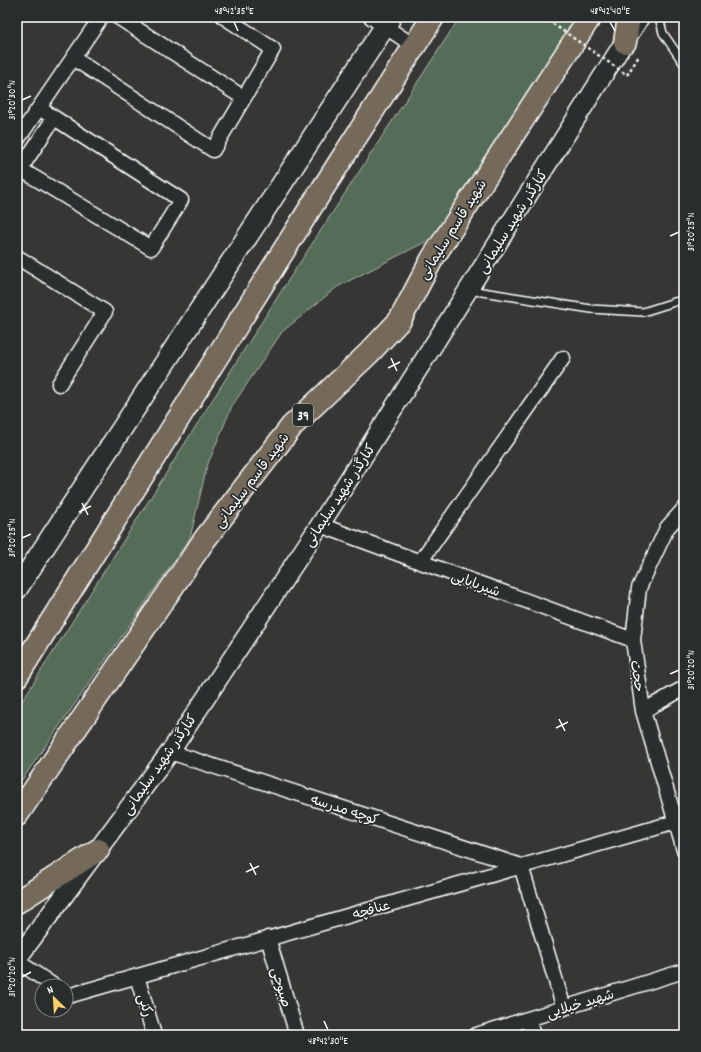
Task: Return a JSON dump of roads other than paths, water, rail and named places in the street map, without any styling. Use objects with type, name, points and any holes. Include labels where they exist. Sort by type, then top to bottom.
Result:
[{"type":"highway","points":[[17,676],[433,17]]},
{"type":"highway","name":"شهید قاسم سلیمانی","points":[[17,815],[205,539],[292,426],[369,353],[400,320],[432,259],[590,17]]},
{"type":"highway","points":[[628,17],[632,49]]},
{"type":"highway","points":[[17,902],[98,850]]},
{"type":"main road","points":[[17,589],[382,20]]},
{"type":"street","points":[[17,140],[101,17]]},
{"type":"street","points":[[118,17],[244,98]]},
{"type":"street","points":[[73,58],[213,150],[273,49],[224,17]]},
{"type":"street","name":"کنارگذر شهید سلیمانی","points":[[17,960],[170,752],[320,525],[469,290],[632,49],[640,17]]},
{"type":"street","points":[[382,20],[414,46]]},
{"type":"street","points":[[39,108],[181,200],[150,248],[19,171],[54,118]]},
{"type":"street","points":[[17,257],[104,312],[59,384]]},
{"type":"street","points":[[420,562],[563,358]]},
{"type":"street","name":"حجت","points":[[684,509],[667,528],[639,588],[633,640],[642,712],[684,850]]},
{"type":"street","name":"شیربابایی","points":[[320,525],[633,640]]},
{"type":"street","points":[[642,712],[684,688]]},
{"type":"street","name":"کوچه مدرسه","points":[[170,752],[521,866]]},
{"type":"street","name":"عنافچه","points":[[74,994],[676,822]]},
{"type":"street","points":[[521,866],[564,1008]]},
{"type":"street","name":"صبوحی","points":[[268,938],[296,1035]]},
{"type":"street","points":[[17,960],[43,978]]},
{"type":"street","name":"شهید خیلایی","points":[[476,1035],[684,971]]},
{"type":"street","name":"رکنی","points":[[137,976],[154,1035]]},
{"type":"street","points":[[528,1019],[533,1035]]},
{"type":"lane","points":[[17,20],[20,17]]},
{"type":"lane","points":[[659,17],[664,33],[684,64]]},
{"type":"lane","points":[[469,290],[591,309],[643,312],[684,299]]}]
